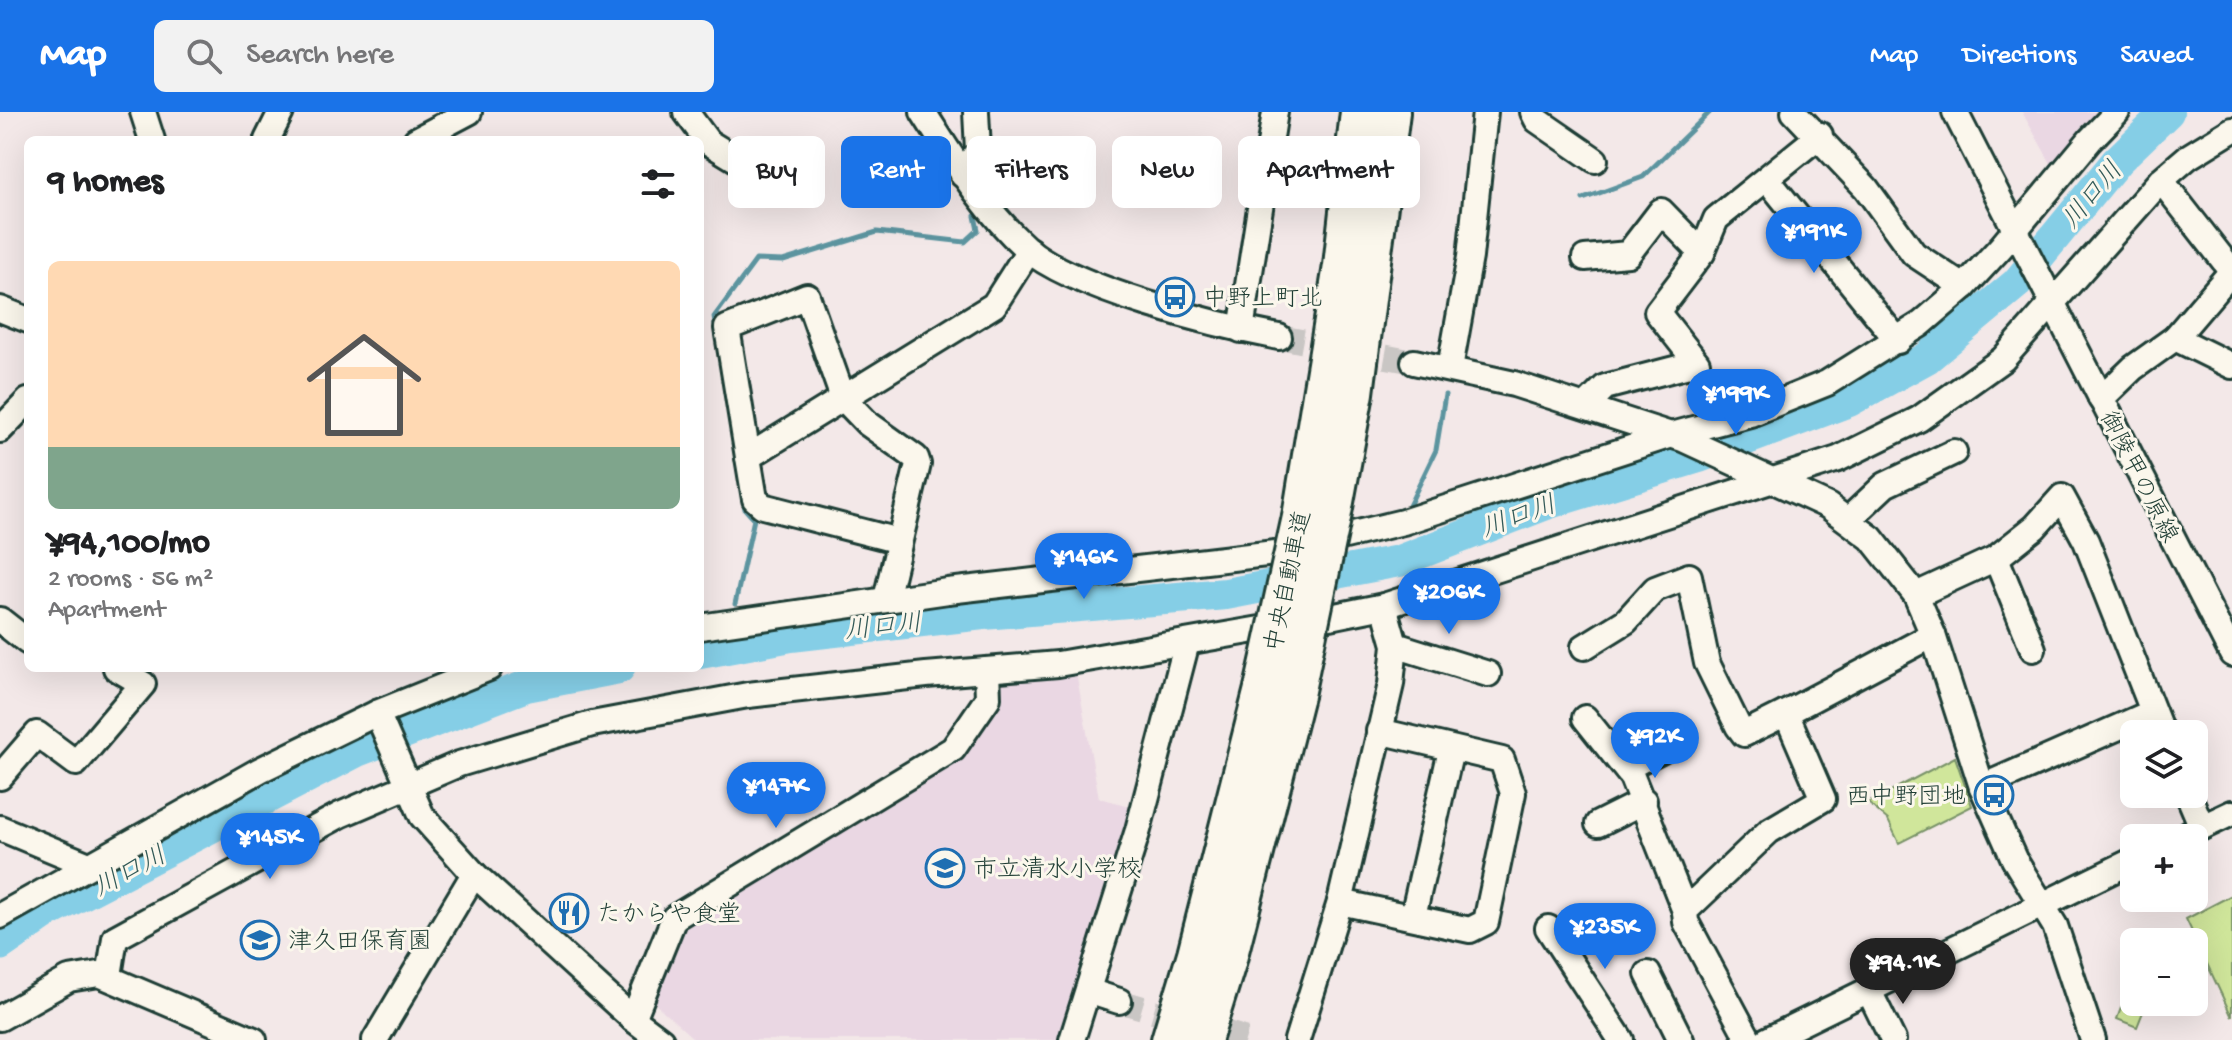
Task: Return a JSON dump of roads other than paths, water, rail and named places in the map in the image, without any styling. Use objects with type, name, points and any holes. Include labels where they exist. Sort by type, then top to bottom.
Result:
[{"type":"highway","name":"中央自動車道","points":[[1316,518],[1359,112]]},
{"type":"highway","name":"中央自動車道","points":[[1203,1040],[1227,963],[1316,518],[1355,393],[1391,112]]},
{"type":"highway","name":"中央自動車道","points":[[1170,1040],[1279,692]]},
{"type":"street","points":[[143,112],[151,136]]},
{"type":"street","points":[[269,136],[281,112]]},
{"type":"street","points":[[686,112],[704,136]]},
{"type":"street","points":[[923,112],[991,212],[1029,250],[1075,277],[1241,330],[1279,337]]},
{"type":"street","points":[[963,175],[978,150],[976,112]]},
{"type":"street","points":[[1241,330],[1275,112]]},
{"type":"street","points":[[1450,368],[1470,257],[1485,112]]},
{"type":"street","points":[[1533,112],[1537,120],[1595,160]]},
{"type":"street","points":[[1794,112],[1820,135],[1866,188],[1914,254],[1964,287]]},
{"type":"street","points":[[1955,112],[2017,234]]},
{"type":"street","points":[[704,626],[886,599],[1275,553],[1403,522],[1712,426],[1805,393],[1898,341],[1964,287],[2017,234],[2117,112]]},
{"type":"street","points":[[423,136],[465,113]]},
{"type":"street","points":[[109,976],[115,938],[319,825],[406,783],[459,764],[556,735],[676,706],[854,682],[1058,664],[1259,632],[1384,606],[1858,451],[1919,419],[2003,359],[2161,180],[2188,157],[2232,130]]},
{"type":"street","points":[[1586,406],[1605,387],[1697,363],[1657,312],[1702,253],[1716,219],[1820,135]]},
{"type":"street","points":[[704,137],[728,154]]},
{"type":"street","points":[[1767,179],[1898,341]]},
{"type":"street","points":[[2101,399],[2133,368],[2175,338],[2232,271],[2161,180]]},
{"type":"street","points":[[1585,258],[1628,254],[1661,211],[1702,253]]},
{"type":"street","name":"御陵甲の原線","points":[[2017,234],[2232,654]]},
{"type":"street","points":[[748,457],[994,305],[1029,250]]},
{"type":"street","points":[[886,599],[899,541],[916,458],[867,423],[843,398],[807,296],[727,328],[755,499],[763,506],[899,541]]},
{"type":"street","points":[[0,309],[24,318]]},
{"type":"street","points":[[2175,338],[2232,366]]},
{"type":"street","points":[[1414,362],[1450,368],[1586,406],[1677,437],[1849,519],[1871,538],[1916,595],[1933,635],[1982,787],[2014,859],[2055,926],[2093,1040]]},
{"type":"street","points":[[0,430],[24,405]]},
{"type":"street","points":[[1849,519],[1885,485],[1954,452]]},
{"type":"street","points":[[1916,595],[1996,558],[2035,527],[2062,497],[2086,541],[2157,720]]},
{"type":"street","points":[[1996,558],[2033,649]]},
{"type":"street","points":[[1584,647],[1626,621],[1655,589],[1689,576],[1707,663],[1744,734],[1933,635]]},
{"type":"street","points":[[1297,1040],[1340,902],[1391,684],[1395,645],[1384,606]]},
{"type":"street","points":[[0,620],[24,639]]},
{"type":"street","points":[[1072,1040],[1138,830],[1187,642]]},
{"type":"street","points":[[1395,645],[1488,674]]},
{"type":"street","points":[[633,1019],[674,918],[953,749],[988,698],[987,670]]},
{"type":"street","points":[[5,760],[37,734],[76,763],[143,684],[123,672]]},
{"type":"street","points":[[0,916],[260,770],[480,672]]},
{"type":"street","points":[[1685,911],[1769,831],[1823,799],[1786,713]]},
{"type":"street","points":[[378,716],[422,816],[474,874],[633,1019],[661,1040]]},
{"type":"street","points":[[1585,718],[1626,768],[1644,801],[1685,911],[1686,922],[1749,1040]]},
{"type":"street","points":[[1340,902],[1470,930],[1486,922],[1513,793],[1502,760],[1379,731]]},
{"type":"street","points":[[1982,787],[2120,737]]},
{"type":"street","points":[[1626,768],[1663,749]]},
{"type":"street","points":[[1413,916],[1451,750]]},
{"type":"street","points":[[1598,824],[1644,801]]},
{"type":"street","points":[[2208,824],[2232,813]]},
{"type":"street","points":[[0,828],[89,865]]},
{"type":"street","points":[[1767,1040],[1807,1033],[1870,993],[2120,867]]},
{"type":"street","points":[[375,1040],[474,874]]},
{"type":"street","points":[[1548,928],[1621,1040]]},
{"type":"street","points":[[0,1018],[69,979],[87,974],[109,976],[254,1040]]},
{"type":"street","points":[[1648,974],[1681,1040]]},
{"type":"street","points":[[1088,991],[1119,1001]]},
{"type":"street","points":[[1870,993],[1893,1040]]},
{"type":"waterway","points":[[1583,199],[1643,177],[1710,112]]},
{"type":"waterway","name":"川口川","points":[[704,652],[791,636],[983,614],[1226,594],[1399,561],[1546,504],[1699,457],[1849,401],[1927,358],[2017,283],[2117,161],[2168,112]]},
{"type":"waterway","points":[[716,331],[714,317],[756,260],[783,261],[877,232],[965,242],[978,230],[975,216]]},
{"type":"waterway","points":[[1407,510],[1436,450],[1445,395]]},
{"type":"waterway","points":[[735,604],[754,519],[745,509],[743,499]]},
{"type":"waterway","name":"川口川","points":[[0,945],[48,912],[357,751],[526,686],[598,672]]},
{"type":"tunnel","points":[[1279,337],[1414,362]]},
{"type":"tunnel","points":[[1119,1001],[1251,1040]]},
{"type":"place","name":"中野上町北","points":[[1175,297]]},
{"type":"place","name":"西中野団地","points":[[1994,795]]},
{"type":"place","name":"市立清水小学校","points":[[945,868]]},
{"type":"place","name":"たからや食堂","points":[[569,913]]},
{"type":"place","name":"津久田保育園","points":[[260,940]]}]
